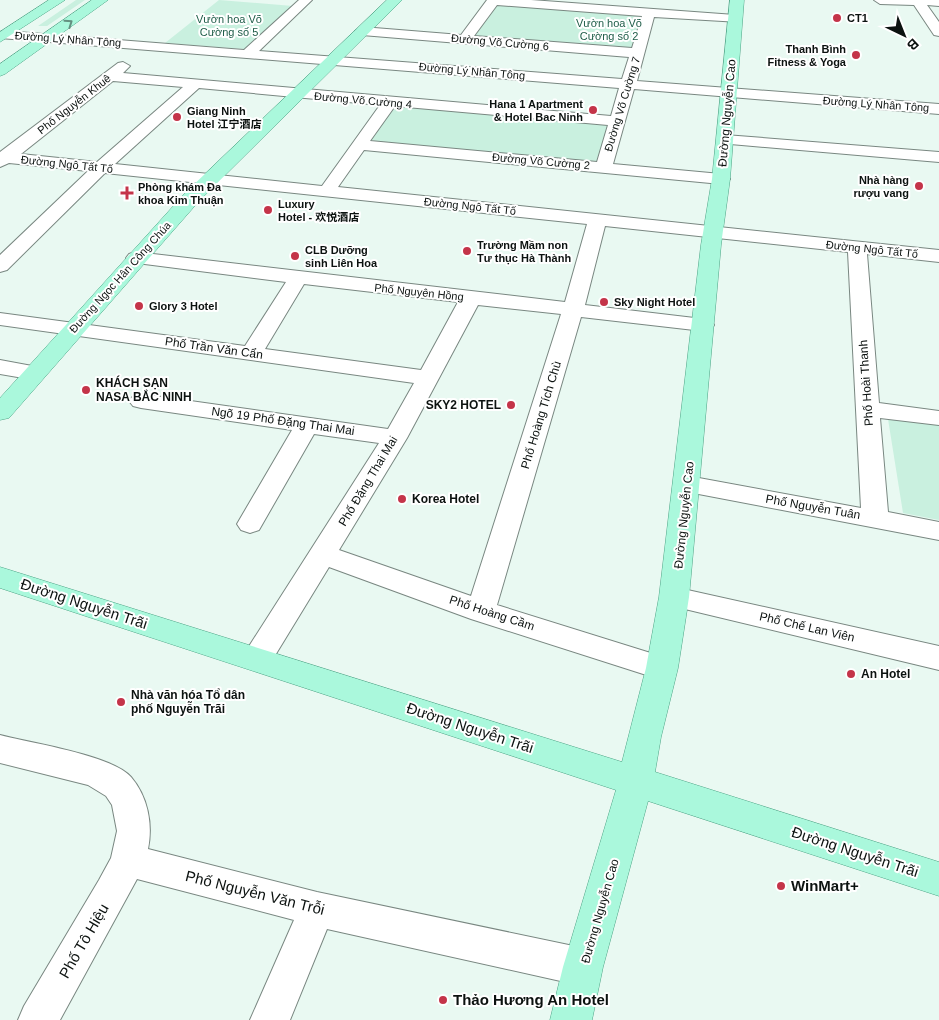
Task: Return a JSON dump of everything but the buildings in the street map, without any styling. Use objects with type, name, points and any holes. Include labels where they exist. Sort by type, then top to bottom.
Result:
[{"type":"main road","points":[[2,36],[58,0]]},
{"type":"main road","points":[[0,71],[101,0]]},
{"type":"main road","name":"Đường Ngọc Hân Công Chúa","points":[[0,413],[136,258],[208,180],[395,0]]},
{"type":"main road","name":"Đường Nguyễn Cao","points":[[571,1020],[583,968],[636,782],[644,737],[662,668],[674,597],[688,484],[713,232],[730,93],[736,9]]},
{"type":"main road","name":"Đường Nguyễn Trãi","points":[[0,577],[939,879]]},
{"type":"street","points":[[249,53],[306,0]]},
{"type":"street","points":[[880,0],[939,2]]},
{"type":"street","points":[[465,39],[493,1],[649,13],[736,9]]},
{"type":"street","points":[[917,1],[939,32]]},
{"type":"street","name":"Đường Võ Cường 7","points":[[604,166],[649,13]]},
{"type":"street","name":"Đường Võ Cường 6","points":[[362,31],[638,53]]},
{"type":"street","name":"Đường Lý Nhân Tông","points":[[2,36],[332,59],[627,85],[939,109]]},
{"type":"street","name":"Phố Nguyễn Khuê","points":[[2,159],[149,46]]},
{"type":"street","name":"Đường Võ Cường 4","points":[[110,76],[194,86],[616,121]]},
{"type":"street","points":[[0,266],[102,168],[194,86]]},
{"type":"street","points":[[327,191],[390,103]]},
{"type":"street","points":[[725,140],[939,157]]},
{"type":"street","name":"Đường Võ Cường 2","points":[[361,145],[721,178]]},
{"type":"street","name":"Đường Ngô Tất Tố","points":[[2,159],[598,219],[939,256]]},
{"type":"street","name":"Phố Hoàng Tích Chù","points":[[481,611],[573,310],[598,219]]},
{"type":"street","name":"Phố Hoài Thanh","points":[[857,247],[875,518]]},
{"type":"street","name":"Phố Nguyên Hồng","points":[[136,258],[703,325]]},
{"type":"street","points":[[252,353],[298,278]]},
{"type":"street","name":"Phố Đặng Thai Mai","points":[[256,659],[395,438],[471,298]]},
{"type":"street","name":"Phố Trần Văn Cẩn","points":[[0,319],[428,378]]},
{"type":"street","points":[[0,367],[35,373]]},
{"type":"street","name":"Ngõ 19 Phố Đặng Thai Mai","points":[[141,401],[395,438]]},
{"type":"street","points":[[868,409],[939,418]]},
{"type":"street","points":[[250,524],[307,425]]},
{"type":"street","name":"Phố Nguyễn Tuân","points":[[688,484],[939,531]]},
{"type":"street","name":"Phố Hoàng Cầm","points":[[323,555],[481,611],[662,668]]},
{"type":"street","name":"Phố Chế Lan Viên","points":[[674,597],[939,658]]},
{"type":"street","points":[[0,749],[97,773],[118,786],[128,802],[134,831],[128,860]]},
{"type":"street","name":"Phố Nguyễn Văn Trỗi","points":[[128,860],[317,909],[583,968]]},
{"type":"street","name":"Phố Tô Hiệu","points":[[38,1020],[128,860]]},
{"type":"street","points":[[270,1020],[317,909]]},
{"type":"green space","points":[[76,0],[85,0],[47,26],[38,26]]},
{"type":"green space","name":"Vườn hoa Võ Cường số 5","points":[[219,0],[293,6],[245,49],[165,43]]},
{"type":"green space","name":"Vườn hoa Võ Cường số 2","points":[[502,3],[636,13],[643,16],[634,47],[627,49],[479,38],[473,35],[494,5]]},
{"type":"green space","points":[[407,106],[602,123],[611,127],[599,162],[589,164],[382,144],[370,139],[393,110]]},
{"type":"green space","points":[[888,419],[939,425],[939,520],[903,513]]},
{"type":"place","name":"CT1","points":[[837,18]]},
{"type":"place","name":"Thanh Bình Fitness & Yoga","points":[[856,55]]},
{"type":"place","name":"Hana 1 Apartment & Hotel Bac Ninh","points":[[593,110]]},
{"type":"place","name":"Giang Ninh Hotel 江宁酒店","points":[[177,117]]},
{"type":"place","name":"Nhà hàng rượu vang","points":[[919,186]]},
{"type":"place","name":"Phòng khám Đa khoa Kim Thuận","points":[[127,193]]},
{"type":"place","name":"Luxury Hotel - 欢悦酒店","points":[[268,210]]},
{"type":"place","name":"Trường Mầm non Tư thục Hà Thành","points":[[467,251]]},
{"type":"place","name":"CLB Dưỡng sinh Liên Hoa","points":[[295,256]]},
{"type":"place","name":"Sky Night Hotel","points":[[604,302]]},
{"type":"place","name":"Glory 3 Hotel","points":[[139,306]]},
{"type":"place","name":"KHÁCH SẠN NASA BẮC NINH","points":[[86,390]]},
{"type":"place","name":"SKY2 HOTEL","points":[[511,405]]},
{"type":"place","name":"Korea Hotel","points":[[402,499]]},
{"type":"place","name":"An Hotel","points":[[851,674]]},
{"type":"place","name":"Nhà văn hóa Tổ dân phố Nguyễn Trãi","points":[[121,702]]},
{"type":"place","name":"WinMart+","points":[[781,886]]},
{"type":"place","name":"Thảo Hương An Hotel","points":[[443,1000]]}]
